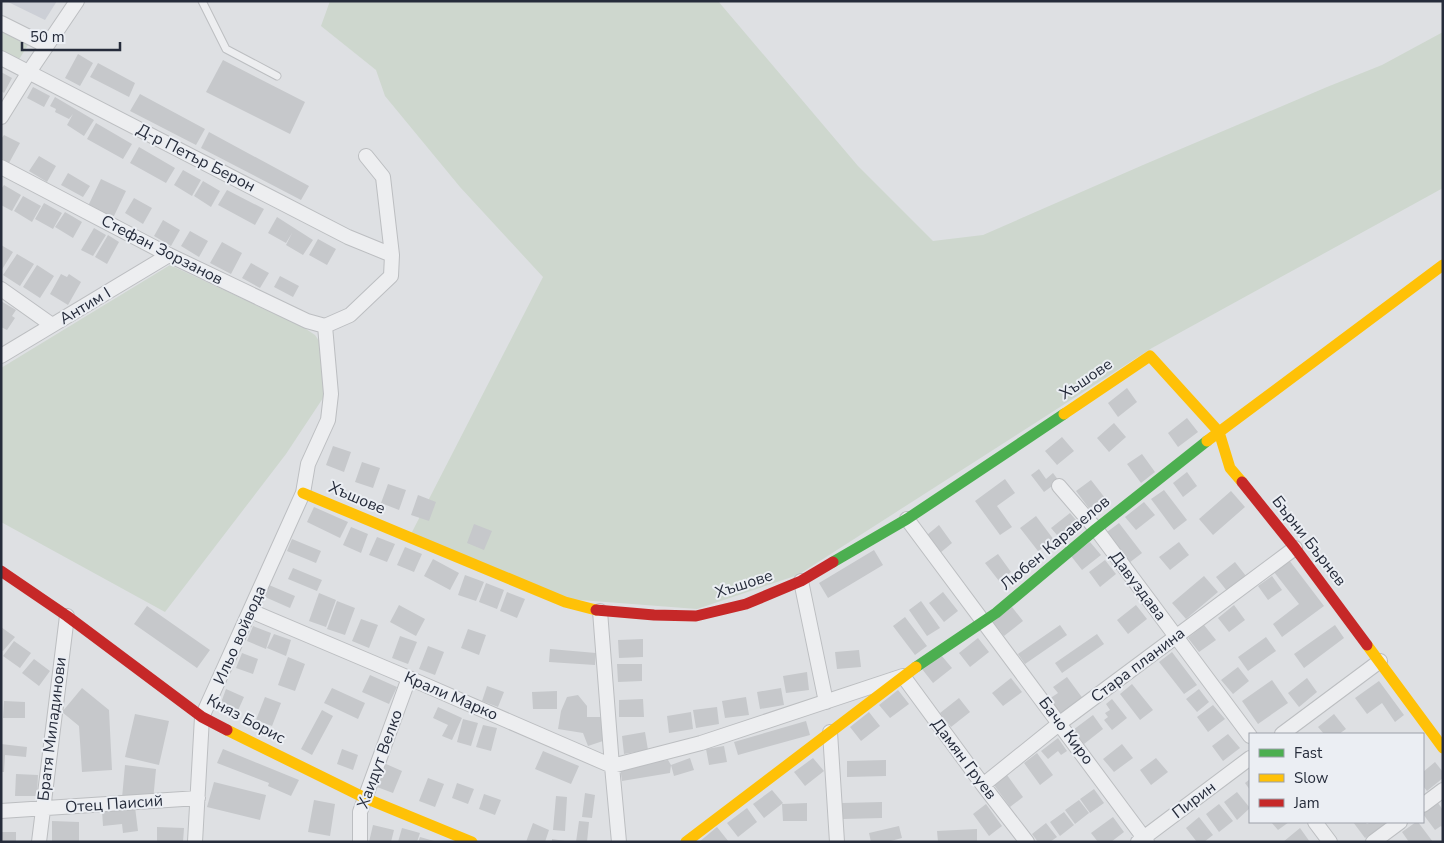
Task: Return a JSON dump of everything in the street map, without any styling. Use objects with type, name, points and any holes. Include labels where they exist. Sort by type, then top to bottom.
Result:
[{"type":"street","points":[[1,118],[29,72],[77,1]]},
{"type":"street","points":[[1,23],[48,46]]},
{"type":"street","name":"Д-р Петър Берон","points":[[1,58],[348,237],[392,255]]},
{"type":"street","points":[[325,326],[350,315],[391,276],[392,255],[383,177],[366,156]]},
{"type":"street","name":"Стефан Зорзанов","points":[[1,167],[169,255],[307,321],[325,326]]},
{"type":"street","name":"Антим I","points":[[1,356],[169,255]]},
{"type":"street","name":"Любен Каравелов","points":[[686,842],[903,676],[996,613],[1096,529],[1219,432],[1443,265]]},
{"type":"street","points":[[1,289],[52,326]]},
{"type":"street","name":"Ильо войвода","points":[[195,842],[202,717],[303,493],[308,464],[328,420],[331,394],[325,326]]},
{"type":"street","name":"Бърни Бърнев","points":[[1150,356],[1219,432],[1230,468],[1295,548],[1443,748]]},
{"type":"street","name":"Хъшове","points":[[303,493],[565,602],[600,611],[696,616],[746,604],[800,581],[908,519],[1150,356]]},
{"type":"street","name":"Давуздава","points":[[1059,486],[1096,529],[1249,735]]},
{"type":"street","name":"Бачо Киро","points":[[908,519],[1060,723],[1143,840]]},
{"type":"street","name":"Стара планина","points":[[983,785],[1060,723],[1295,548]]},
{"type":"street","name":"Княз Борис","points":[[1,571],[67,616],[202,717],[365,798],[472,842]]},
{"type":"street","points":[[800,581],[826,702]]},
{"type":"street","name":"Крали Марко","points":[[251,611],[612,766]]},
{"type":"street","points":[[600,611],[619,842]]},
{"type":"street","name":"Братя Миладинови","points":[[39,842],[67,616]]},
{"type":"street","points":[[1283,733],[1380,661]]},
{"type":"street","points":[[612,766],[700,743],[903,676]]},
{"type":"street","name":"Дамян Груев","points":[[903,676],[1027,842]]},
{"type":"street","name":"Хаидут Велко","points":[[360,842],[360,812],[409,678]]},
{"type":"street","points":[[830,732],[836,842]]},
{"type":"street","name":"Пирин","points":[[1143,840],[1249,759]]},
{"type":"street","points":[[1424,804],[1443,790]]},
{"type":"street","name":"Отец Паисий","points":[[1,811],[198,798]]},
{"type":"street","points":[[1316,823],[1330,842]]},
{"type":"street","points":[[1373,842],[1399,823]]},
{"type":"lane","points":[[202,1],[226,49],[276,76]]},
{"type":"shaded area","points":[[6,1],[57,1],[45,20]]},
{"type":"shaded area","points":[[330,1],[718,1],[858,166],[933,241],[983,235],[1143,165],[1382,65],[1443,32],[1443,188],[1152,348],[798,575],[697,609],[567,599],[411,534],[543,277],[460,187],[385,96],[376,70],[321,26]]},
{"type":"shaded area","points":[[1,31],[28,45],[18,61],[1,52]]},
{"type":"shaded area","points":[[170,265],[303,327],[315,335],[322,345],[325,395],[286,454],[165,612],[1,522],[1,368]]},
{"type":"building","points":[[78,54],[93,63],[80,86],[65,78]]},
{"type":"building","points":[[223,60],[305,102],[290,134],[206,92]]},
{"type":"building","points":[[98,63],[135,83],[129,97],[90,77]]},
{"type":"building","points":[[1,72],[12,78],[4,93],[1,91]]},
{"type":"building","points":[[33,87],[50,96],[44,107],[27,98]]},
{"type":"building","points":[[140,94],[205,129],[196,145],[130,111]]},
{"type":"building","points":[[55,97],[94,120],[84,136],[67,125],[73,114],[69,119],[55,112],[56,109],[50,106]]},
{"type":"building","points":[[96,123],[132,144],[123,159],[87,139]]},
{"type":"building","points":[[209,132],[309,186],[301,200],[201,148]]},
{"type":"building","points":[[4,135],[20,143],[9,163],[1,158],[1,139]]},
{"type":"building","points":[[139,147],[175,168],[166,183],[130,163]]},
{"type":"building","points":[[39,156],[56,166],[47,182],[29,171]]},
{"type":"building","points":[[183,170],[201,180],[192,196],[174,185]]},
{"type":"building","points":[[68,173],[90,186],[83,197],[61,185]]},
{"type":"building","points":[[101,179],[126,191],[113,218],[88,206]]},
{"type":"building","points":[[203,181],[220,191],[211,207],[194,196]]},
{"type":"building","points":[[4,185],[21,195],[12,211],[1,205],[1,189]]},
{"type":"building","points":[[227,190],[264,209],[255,225],[218,205]]},
{"type":"building","points":[[23,196],[41,206],[32,222],[14,211]]},
{"type":"building","points":[[134,198],[152,208],[143,224],[125,213]]},
{"type":"building","points":[[44,203],[62,213],[53,229],[35,219]]},
{"type":"building","points":[[65,212],[82,222],[73,238],[55,227]]},
{"type":"building","points":[[277,217],[313,240],[303,255],[286,245],[292,233],[286,243],[268,233]]},
{"type":"building","points":[[163,220],[180,230],[171,246],[154,236]]},
{"type":"building","points":[[94,228],[106,235],[93,256],[81,250]]},
{"type":"building","points":[[190,231],[208,241],[199,257],[181,246]]},
{"type":"building","points":[[108,235],[119,242],[107,264],[95,257]]},
{"type":"building","points":[[318,239],[336,249],[327,265],[309,255]]},
{"type":"building","points":[[222,242],[242,253],[231,274],[210,263]]},
{"type":"building","points":[[1,245],[13,252],[1,271]]},
{"type":"building","points":[[17,254],[34,264],[20,286],[3,275]]},
{"type":"building","points":[[251,263],[269,273],[260,288],[242,278]]},
{"type":"building","points":[[37,265],[54,276],[40,298],[23,287]]},
{"type":"building","points":[[61,274],[67,277],[69,274],[81,282],[68,305],[50,294]]},
{"type":"building","points":[[280,276],[299,286],[293,297],[274,287]]},
{"type":"building","points":[[1,301],[16,310],[12,316],[15,318],[7,330],[1,327]]},
{"type":"building","points":[[1127,388],[1137,402],[1118,417],[1108,403]]},
{"type":"building","points":[[1187,418],[1198,432],[1178,447],[1168,433]]},
{"type":"building","points":[[1114,423],[1126,437],[1109,452],[1097,438]]},
{"type":"building","points":[[1062,437],[1074,451],[1057,465],[1045,451]]},
{"type":"building","points":[[333,446],[351,452],[344,472],[326,465]]},
{"type":"building","points":[[1142,454],[1155,472],[1141,483],[1127,464]]},
{"type":"building","points":[[362,462],[380,468],[373,488],[355,482]]},
{"type":"building","points":[[1039,469],[1046,479],[1053,473],[1059,481],[1044,492],[1031,475]]},
{"type":"building","points":[[1187,472],[1197,486],[1183,497],[1173,483]]},
{"type":"building","points":[[1005,479],[1015,493],[997,506],[1012,527],[1000,535],[975,501]]},
{"type":"building","points":[[1091,480],[1109,503],[1094,515],[1076,491]]},
{"type":"building","points":[[388,484],[406,490],[399,510],[381,503]]},
{"type":"building","points":[[1164,490],[1187,520],[1174,530],[1151,499]]},
{"type":"building","points":[[1231,491],[1245,507],[1213,535],[1199,519]]},
{"type":"building","points":[[418,495],[436,502],[429,521],[411,515]]},
{"type":"building","points":[[1144,502],[1155,515],[1136,530],[1125,517]]},
{"type":"building","points":[[314,507],[348,522],[340,538],[307,522]]},
{"type":"building","points":[[1070,513],[1081,526],[1062,541],[1051,528]]},
{"type":"building","points":[[1036,516],[1054,540],[1038,551],[1020,528]]},
{"type":"building","points":[[1119,523],[1142,553],[1129,563],[1107,532]]},
{"type":"building","points":[[474,524],[492,531],[484,550],[467,543]]},
{"type":"building","points":[[939,525],[952,543],[940,553],[927,535]]},
{"type":"building","points":[[351,527],[368,534],[361,553],[343,545]]},
{"type":"building","points":[[377,537],[395,544],[387,562],[369,555]]},
{"type":"building","points":[[292,539],[321,551],[316,563],[287,551]]},
{"type":"building","points":[[1090,542],[1101,555],[1082,570],[1071,556]]},
{"type":"building","points":[[1179,542],[1189,555],[1170,570],[1159,557]]},
{"type":"building","points":[[405,547],[422,554],[414,572],[397,565]]},
{"type":"building","points":[[874,550],[883,565],[828,598],[819,583]]},
{"type":"building","points":[[998,554],[1011,572],[999,581],[985,563]]},
{"type":"building","points":[[433,559],[459,573],[450,590],[424,576]]},
{"type":"building","points":[[1105,560],[1116,574],[1100,587],[1089,572]]},
{"type":"building","points":[[1289,560],[1324,606],[1282,637],[1273,624],[1299,604],[1274,572]]},
{"type":"building","points":[[1235,562],[1246,576],[1227,591],[1216,577]]},
{"type":"building","points":[[293,568],[322,580],[317,591],[288,579]]},
{"type":"building","points":[[465,575],[484,582],[476,601],[458,595]]},
{"type":"building","points":[[1204,576],[1218,592],[1186,619],[1172,603]]},
{"type":"building","points":[[1272,576],[1282,590],[1268,600],[1258,586]]},
{"type":"building","points":[[486,583],[504,590],[497,609],[479,602]]},
{"type":"building","points":[[269,585],[295,596],[290,608],[265,597]]},
{"type":"building","points":[[507,592],[525,599],[517,618],[500,611]]},
{"type":"building","points":[[943,592],[958,611],[944,622],[929,603]]},
{"type":"building","points":[[319,593],[336,600],[326,627],[309,621]]},
{"type":"building","points":[[337,601],[355,608],[345,635],[327,629]]},
{"type":"building","points":[[921,601],[940,628],[927,636],[909,610]]},
{"type":"building","points":[[399,605],[425,619],[416,636],[390,622]]},
{"type":"building","points":[[1136,605],[1147,619],[1128,634],[1117,620]]},
{"type":"building","points":[[1234,605],[1245,620],[1229,632],[1218,618]]},
{"type":"building","points":[[147,606],[210,650],[197,668],[134,624]]},
{"type":"building","points":[[1012,607],[1023,621],[1004,636],[993,622]]},
{"type":"building","points":[[905,617],[927,646],[915,655],[893,626]]},
{"type":"building","points":[[361,619],[378,625],[369,648],[352,641]]},
{"type":"building","points":[[1060,625],[1067,635],[1025,664],[1018,654]]},
{"type":"building","points":[[1204,625],[1216,640],[1199,652],[1188,638]]},
{"type":"building","points":[[1335,625],[1344,638],[1304,668],[1294,654]]},
{"type":"building","points":[[253,626],[271,633],[266,649],[247,641]]},
{"type":"building","points":[[1,627],[15,637],[3,651],[1,650]]},
{"type":"building","points":[[468,629],[486,635],[479,655],[461,648]]},
{"type":"building","points":[[274,634],[291,640],[286,656],[267,648]]},
{"type":"building","points":[[1097,634],[1104,644],[1062,673],[1055,663]]},
{"type":"building","points":[[400,636],[417,642],[408,664],[392,658]]},
{"type":"building","points":[[1266,637],[1276,651],[1248,671],[1238,657]]},
{"type":"building","points":[[978,638],[989,652],[970,667],[959,653]]},
{"type":"building","points":[[643,639],[643,657],[619,658],[618,640]]},
{"type":"building","points":[[14,641],[31,653],[20,668],[3,656]]},
{"type":"building","points":[[428,646],[444,652],[435,675],[419,669]]},
{"type":"building","points":[[550,649],[596,653],[595,665],[549,662]]},
{"type":"building","points":[[859,650],[861,667],[837,669],[835,652]]},
{"type":"building","points":[[1172,652],[1197,685],[1184,694],[1159,662]]},
{"type":"building","points":[[242,653],[258,659],[253,674],[236,668]]},
{"type":"building","points":[[941,655],[952,668],[933,683],[922,669]]},
{"type":"building","points":[[288,657],[305,664],[295,691],[278,685]]},
{"type":"building","points":[[34,659],[50,671],[39,686],[22,673]]},
{"type":"building","points":[[617,664],[642,664],[642,681],[618,682]]},
{"type":"building","points":[[1238,667],[1249,681],[1233,694],[1221,680]]},
{"type":"building","points":[[807,672],[809,690],[786,693],[783,676]]},
{"type":"building","points":[[370,675],[397,687],[389,704],[362,692]]},
{"type":"building","points":[[1067,677],[1084,700],[1062,716],[1049,699],[1058,693],[1053,687]]},
{"type":"building","points":[[1011,678],[1022,692],[1003,706],[992,693]]},
{"type":"building","points":[[1307,678],[1317,692],[1299,707],[1288,693]]},
{"type":"building","points":[[1272,680],[1288,703],[1258,724],[1242,701]]},
{"type":"building","points":[[1379,681],[1404,715],[1395,722],[1382,703],[1367,714],[1355,698]]},
{"type":"building","points":[[1132,684],[1153,710],[1140,720],[1120,694]]},
{"type":"building","points":[[487,686],[504,692],[498,707],[482,701]]},
{"type":"building","points":[[82,688],[109,710],[112,770],[82,772],[79,726],[62,712]]},
{"type":"building","points":[[332,688],[365,703],[358,719],[324,703]]},
{"type":"building","points":[[781,688],[784,705],[760,709],[757,692]]},
{"type":"building","points":[[226,689],[244,697],[236,715],[219,708]]},
{"type":"building","points":[[1199,689],[1209,702],[1197,712],[1186,699]]},
{"type":"building","points":[[898,690],[909,704],[890,718],[879,705]]},
{"type":"building","points":[[557,691],[557,709],[533,709],[532,692]]},
{"type":"building","points":[[578,695],[587,706],[587,717],[603,717],[603,741],[588,746],[583,733],[558,729],[561,711],[567,697]]},
{"type":"building","points":[[265,697],[281,703],[272,726],[256,720]]},
{"type":"building","points":[[746,697],[749,715],[725,718],[722,701]]},
{"type":"building","points":[[959,698],[970,712],[951,727],[940,713]]},
{"type":"building","points":[[643,699],[644,717],[619,717],[619,700]]},
{"type":"building","points":[[1112,699],[1127,718],[1112,730],[1104,720],[1108,717],[1105,713],[1110,710],[1106,704]]},
{"type":"building","points":[[4,701],[25,702],[25,718],[3,718]]},
{"type":"building","points":[[1213,705],[1225,719],[1208,732],[1197,717]]},
{"type":"building","points":[[438,707],[462,718],[452,740],[442,736],[448,725],[433,718]]},
{"type":"building","points":[[717,707],[719,724],[696,728],[693,710]]},
{"type":"building","points":[[322,710],[333,716],[312,755],[301,749]]},
{"type":"building","points":[[691,712],[693,729],[669,733],[667,716]]},
{"type":"building","points":[[869,712],[880,726],[861,741],[850,727]]},
{"type":"building","points":[[135,714],[169,721],[159,765],[125,757]]},
{"type":"building","points":[[1334,714],[1346,729],[1340,733],[1323,733],[1318,727]]},
{"type":"building","points":[[1093,715],[1103,729],[1084,744],[1073,730]]},
{"type":"building","points":[[463,719],[478,723],[471,746],[457,742]]},
{"type":"building","points":[[806,721],[810,735],[738,755],[734,742]]},
{"type":"building","points":[[483,725],[497,728],[491,751],[476,747]]},
{"type":"building","points":[[645,732],[648,750],[624,754],[622,736]]},
{"type":"building","points":[[1228,734],[1240,748],[1223,761],[1212,746]]},
{"type":"building","points":[[1058,738],[1067,751],[1061,755],[1058,751],[1048,759],[1041,751]]},
{"type":"building","points":[[1,744],[27,747],[26,757],[5,755],[4,772],[1,772]]},
{"type":"building","points":[[1122,744],[1133,758],[1114,772],[1103,759]]},
{"type":"building","points":[[724,746],[727,762],[709,765],[706,749]]},
{"type":"building","points":[[223,749],[299,780],[291,796],[268,786],[269,783],[217,763]]},
{"type":"building","points":[[342,749],[358,755],[353,770],[337,764]]},
{"type":"building","points":[[543,751],[579,766],[571,784],[535,769]]},
{"type":"building","points":[[1037,753],[1053,775],[1040,785],[1024,763]]},
{"type":"building","points":[[690,758],[694,770],[674,776],[671,765]]},
{"type":"building","points":[[813,758],[824,771],[805,786],[794,772]]},
{"type":"building","points":[[1156,758],[1168,772],[1151,785],[1140,770]]},
{"type":"building","points":[[668,760],[671,765],[670,773],[622,781],[620,767]]},
{"type":"building","points":[[886,760],[886,776],[847,777],[847,761]]},
{"type":"building","points":[[1435,762],[1443,772],[1443,778],[1427,791],[1424,787],[1424,771]]},
{"type":"building","points":[[386,764],[402,771],[393,793],[377,787]]},
{"type":"building","points":[[125,765],[156,769],[153,801],[122,798]]},
{"type":"building","points":[[16,774],[38,775],[37,796],[15,796]]},
{"type":"building","points":[[1007,775],[1023,797],[1010,807],[994,785]]},
{"type":"building","points":[[428,778],[444,784],[435,807],[419,801]]},
{"type":"building","points":[[1249,780],[1249,789],[1245,783]]},
{"type":"building","points":[[214,782],[266,795],[260,820],[207,807]]},
{"type":"building","points":[[457,783],[474,789],[468,804],[452,798]]},
{"type":"building","points":[[1094,789],[1104,803],[1090,813],[1080,799]]},
{"type":"building","points":[[772,790],[783,803],[764,818],[753,804]]},
{"type":"building","points":[[1237,792],[1249,809],[1237,820],[1224,802]]},
{"type":"building","points":[[585,793],[595,795],[592,818],[582,817]]},
{"type":"building","points":[[484,794],[501,800],[495,815],[479,809]]},
{"type":"building","points":[[556,796],[567,797],[565,831],[553,830]]},
{"type":"building","points":[[314,800],[335,804],[330,836],[308,832]]},
{"type":"building","points":[[1079,800],[1089,813],[1075,824],[1065,810]]},
{"type":"building","points":[[882,802],[882,818],[843,819],[842,803]]},
{"type":"building","points":[[807,803],[807,821],[783,821],[782,804]]},
{"type":"building","points":[[1438,803],[1443,810],[1443,828],[1441,826],[1435,830],[1424,813]]},
{"type":"building","points":[[986,804],[1002,826],[989,836],[973,814]]},
{"type":"building","points":[[1219,804],[1233,821],[1219,832],[1206,814]]},
{"type":"building","points":[[135,807],[138,831],[123,833],[122,824],[103,826],[102,810]]},
{"type":"building","points":[[747,808],[757,822],[738,837],[727,823]]},
{"type":"building","points":[[1064,812],[1074,825],[1060,836],[1050,822]]},
{"type":"building","points":[[1113,817],[1124,832],[1111,842],[1098,842],[1091,833]]},
{"type":"building","points":[[1199,817],[1213,835],[1204,842],[1197,842],[1186,828]]},
{"type":"building","points":[[52,821],[79,822],[79,842],[52,842]]},
{"type":"building","points":[[579,821],[589,822],[587,842],[576,842]]},
{"type":"building","points":[[533,823],[549,830],[545,842],[526,842]]},
{"type":"building","points":[[1046,823],[1057,837],[1050,842],[1038,842],[1032,834]]},
{"type":"building","points":[[1272,823],[1288,823],[1278,830]]},
{"type":"building","points":[[1354,823],[1388,823],[1365,838]]},
{"type":"building","points":[[1415,823],[1419,823],[1433,842],[1409,842],[1402,832]]},
{"type":"building","points":[[373,825],[394,830],[391,842],[369,842]]},
{"type":"building","points":[[899,826],[902,838],[887,842],[871,842],[869,833]]},
{"type":"building","points":[[157,827],[184,828],[183,842],[157,842]]},
{"type":"building","points":[[717,827],[729,842],[699,842]]},
{"type":"building","points":[[402,828],[420,833],[417,842],[398,842]]},
{"type":"building","points":[[1300,828],[1310,842],[1283,842]]},
{"type":"building","points":[[977,829],[977,842],[938,842],[937,831]]},
{"type":"building","points":[[1,832],[16,832],[16,842],[1,842]]},
{"type":"building","points":[[420,837],[434,841],[434,842],[418,842]]},
{"type":"building","points":[[552,839],[565,841],[565,842],[552,842]]},
{"type":"traffic: fast","points":[[833,562],[907,519],[1064,414]]},
{"type":"traffic: fast","points":[[916,667],[996,613],[1096,529],[1207,441]]},
{"type":"traffic: slow","points":[[1207,441],[1443,265]]},
{"type":"traffic: slow","points":[[1064,414],[1150,356],[1219,432],[1230,468],[1242,482]]},
{"type":"traffic: slow","points":[[303,493],[565,602],[596,610]]},
{"type":"traffic: slow","points":[[1367,645],[1443,748]]},
{"type":"traffic: slow","points":[[686,842],[916,667]]},
{"type":"traffic: slow","points":[[227,730],[365,798],[472,842]]},
{"type":"traffic: jam","points":[[1242,482],[1295,548],[1367,645]]},
{"type":"traffic: jam","points":[[596,610],[654,615],[696,616],[746,604],[801,581],[833,562]]},
{"type":"traffic: jam","points":[[1,571],[67,616],[202,717],[227,730]]}]
